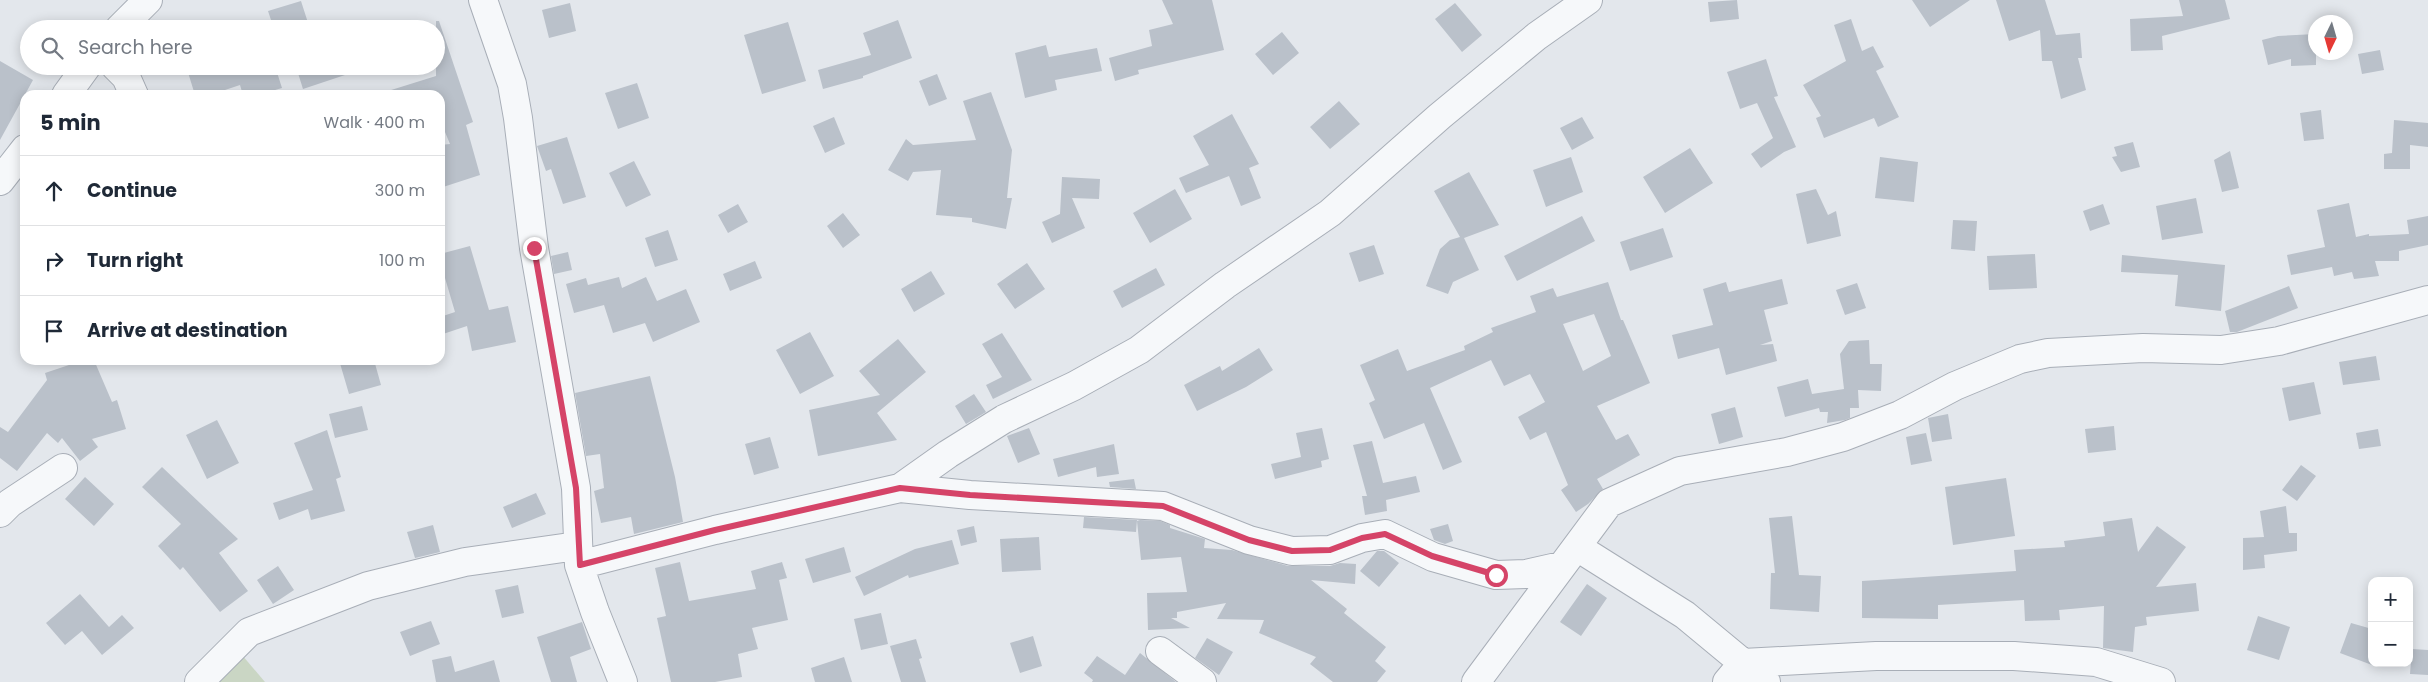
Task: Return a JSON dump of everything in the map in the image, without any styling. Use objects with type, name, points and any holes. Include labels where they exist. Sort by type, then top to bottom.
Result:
[{"type":"street","points":[[128,20],[148,0]]},
{"type":"street","points":[[483,0],[512,84],[518,118],[534,248],[576,488],[578,556],[595,612],[623,682]]},
{"type":"street","points":[[900,488],[948,454],[1004,419],[1074,386],[1139,350],[1225,285],[1330,213],[1440,116],[1538,36],[1588,0]]},
{"type":"street","points":[[70,90],[80,75]]},
{"type":"street","points":[[124,75],[132,90]]},
{"type":"street","points":[[0,181],[20,155]]},
{"type":"street","points":[[1476,682],[1609,503],[1646,484],[1680,471],[1787,452],[1843,437],[1900,415],[1955,386],[2020,359],[2048,353],[2143,348],[2221,350],[2279,341],[2428,300]]},
{"type":"street","points":[[0,513],[10,503],[63,468]]},
{"type":"street","points":[[199,682],[249,632],[368,586],[465,562],[578,556],[715,530],[900,488],[970,495],[1163,506],[1249,540],[1292,551],[1330,550],[1362,538],[1385,534],[1432,556],[1496,575],[1526,574],[1569,556],[1685,615],[1735,673],[1766,682]]},
{"type":"street","points":[[1160,651],[1202,682]]},
{"type":"street","points":[[1735,673],[1876,656],[2014,656],[2096,662],[2161,682]]},
{"type":"green space","points":[[242,655],[265,682],[217,682]]},
{"type":"building","points":[[1162,0],[1212,0],[1224,50],[1138,70],[1139,74],[1115,81],[1109,58],[1152,46],[1149,30],[1173,24]]},
{"type":"building","points":[[1737,0],[1739,19],[1710,22],[1708,2]]},
{"type":"building","points":[[1912,0],[1970,0],[1930,27]]},
{"type":"building","points":[[1996,0],[2045,0],[2056,35],[2080,33],[2082,58],[2078,58],[2086,90],[2061,99],[2052,61],[2042,61],[2040,30],[2009,41]]},
{"type":"building","points":[[2179,0],[2225,0],[2230,19],[2162,36],[2163,50],[2131,51],[2130,19],[2183,16]]},
{"type":"building","points":[[301,1],[307,20],[271,20],[268,11]]},
{"type":"building","points":[[570,3],[576,31],[549,38],[542,10]]},
{"type":"building","points":[[1455,3],[1482,35],[1462,52],[1435,19]]},
{"type":"building","points":[[1851,19],[1862,51],[1873,46],[1884,67],[1876,71],[1899,117],[1878,127],[1874,118],[1824,138],[1816,118],[1821,116],[1803,85],[1846,61],[1834,25]]},
{"type":"building","points":[[898,20],[912,58],[863,76],[863,78],[823,89],[818,70],[871,55],[863,33]]},
{"type":"building","points":[[788,22],[806,81],[762,94],[744,35]]},
{"type":"building","points":[[1282,32],[1299,53],[1273,75],[1255,54]]},
{"type":"building","points":[[2308,34],[2308,60],[2316,60],[2316,65],[2291,66],[2291,59],[2268,65],[2262,40],[2278,36]]},
{"type":"building","points":[[445,39],[473,122],[466,125],[480,175],[445,186],[445,144],[450,144],[445,132],[445,90],[391,90],[445,75]]},
{"type":"building","points":[[1046,45],[1049,57],[1097,48],[1102,71],[1055,80],[1057,90],[1025,98],[1015,53]]},
{"type":"building","points":[[2380,50],[2384,70],[2362,74],[2358,54]]},
{"type":"building","points":[[1766,59],[1778,96],[1774,97],[1796,147],[1784,152],[1761,168],[1751,154],[1773,138],[1757,103],[1740,109],[1727,72]]},
{"type":"building","points":[[0,61],[20,73],[20,75],[24,75],[33,80],[28,90],[20,90],[20,104],[0,140]]},
{"type":"building","points":[[937,74],[947,99],[929,106],[919,81]]},
{"type":"building","points":[[189,75],[278,75],[282,88],[275,90],[242,90],[240,85],[225,90],[193,90]]},
{"type":"building","points":[[299,75],[345,75],[303,89]]},
{"type":"building","points":[[637,83],[649,118],[618,129],[605,93]]},
{"type":"building","points":[[991,92],[1012,150],[1007,198],[1012,198],[1006,229],[972,222],[972,218],[936,215],[941,170],[913,172],[908,181],[888,170],[906,139],[913,145],[976,140],[963,101]]},
{"type":"building","points":[[1339,101],[1360,124],[1330,149],[1310,127]]},
{"type":"building","points":[[2321,110],[2324,139],[2304,141],[2300,113]]},
{"type":"building","points":[[1232,114],[1259,164],[1249,168],[1261,198],[1241,206],[1229,176],[1186,193],[1179,178],[1209,165],[1193,136]]},
{"type":"building","points":[[834,117],[845,144],[825,153],[813,126]]},
{"type":"building","points":[[1582,117],[1594,138],[1572,150],[1560,128]]},
{"type":"building","points":[[2394,120],[2428,123],[2428,147],[2410,145],[2410,169],[2384,169],[2384,154],[2392,153]]},
{"type":"building","points":[[567,137],[586,197],[563,204],[551,169],[546,171],[537,146]]},
{"type":"building","points":[[2133,142],[2140,167],[2121,172],[2112,157],[2117,156],[2114,147]]},
{"type":"building","points":[[1690,148],[1713,183],[1665,213],[1643,177]]},
{"type":"building","points":[[2230,151],[2239,188],[2222,192],[2214,160]]},
{"type":"building","points":[[1571,157],[1583,192],[1546,207],[1533,170]]},
{"type":"building","points":[[1880,157],[1918,162],[1914,202],[1875,198]]},
{"type":"building","points":[[634,161],[651,195],[626,207],[609,173]]},
{"type":"building","points":[[1469,172],[1499,225],[1464,238],[1479,270],[1453,282],[1448,294],[1426,286],[1440,249],[1450,240],[1460,237],[1434,191]]},
{"type":"building","points":[[1062,177],[1100,179],[1099,199],[1072,198],[1085,228],[1052,243],[1042,222],[1060,214]]},
{"type":"building","points":[[1175,189],[1192,219],[1150,243],[1133,213]]},
{"type":"building","points":[[1816,189],[1828,215],[1836,211],[1841,236],[1807,244],[1796,194]]},
{"type":"building","points":[[2196,198],[2203,233],[2162,240],[2156,206]]},
{"type":"building","points":[[2349,203],[2356,237],[2369,234],[2369,236],[2409,234],[2407,220],[2428,216],[2428,245],[2399,251],[2399,261],[2375,261],[2379,276],[2354,279],[2352,272],[2334,276],[2332,267],[2291,275],[2287,255],[2325,247],[2317,210]]},
{"type":"building","points":[[738,204],[748,222],[728,233],[718,215]]},
{"type":"building","points":[[2103,204],[2110,224],[2090,231],[2083,211]]},
{"type":"building","points":[[843,213],[860,235],[843,248],[827,226]]},
{"type":"building","points":[[1582,216],[1595,241],[1517,281],[1504,256]]},
{"type":"building","points":[[1953,220],[1977,221],[1975,251],[1951,249]]},
{"type":"building","points":[[1663,228],[1673,257],[1630,271],[1620,242]]},
{"type":"building","points":[[668,230],[678,260],[655,267],[645,238]]},
{"type":"building","points":[[1374,245],[1384,274],[1359,282],[1349,253]]},
{"type":"building","points":[[470,246],[489,310],[508,306],[516,342],[472,351],[467,326],[445,333],[445,315],[455,312],[445,278],[445,253]]},
{"type":"building","points":[[568,252],[572,270],[554,274],[551,256]]},
{"type":"building","points":[[2035,254],[2037,288],[1989,290],[1987,256]]},
{"type":"building","points":[[2122,255],[2225,265],[2221,311],[2175,306],[2178,275],[2121,272]]},
{"type":"building","points":[[755,261],[762,278],[730,291],[723,274]]},
{"type":"building","points":[[1027,263],[1045,289],[1015,309],[997,284]]},
{"type":"building","points":[[1156,268],[1165,285],[1122,308],[1113,291]]},
{"type":"building","points":[[931,271],[945,294],[914,312],[901,289]]},
{"type":"building","points":[[619,277],[622,288],[646,277],[657,301],[686,289],[700,322],[653,342],[645,323],[613,333],[604,305],[574,313],[566,284],[586,278],[588,285]]},
{"type":"building","points":[[1782,279],[1788,304],[1764,310],[1772,341],[1760,345],[1773,344],[1777,361],[1726,375],[1719,348],[1678,359],[1672,335],[1713,325],[1703,289],[1726,282],[1729,292]]},
{"type":"building","points":[[1608,282],[1621,320],[1623,320],[1650,383],[1597,406],[1616,440],[1628,434],[1640,455],[1597,479],[1603,489],[1588,504],[1576,512],[1561,490],[1568,485],[1546,432],[1530,440],[1518,417],[1545,402],[1530,374],[1504,386],[1491,360],[1430,388],[1462,462],[1443,470],[1424,423],[1384,439],[1369,403],[1375,400],[1360,365],[1398,349],[1407,371],[1465,350],[1464,346],[1493,332],[1491,328],[1536,312],[1530,296],[1553,288],[1557,297]],"holes":[[[1594,314],[1611,356],[1583,371],[1563,324]]]},
{"type":"building","points":[[1857,283],[1866,308],[1845,315],[1836,290]]},
{"type":"building","points":[[2289,286],[2298,308],[2237,332],[2230,332],[2225,311]]},
{"type":"building","points":[[810,332],[834,376],[800,394],[776,350]]},
{"type":"building","points":[[1002,333],[1032,380],[993,399],[986,385],[1002,377],[982,344]]},
{"type":"building","points":[[898,339],[926,372],[877,413],[897,440],[818,456],[809,410],[880,395],[859,371]]},
{"type":"building","points":[[1869,340],[1870,364],[1882,364],[1881,391],[1858,390],[1859,408],[1850,408],[1850,418],[1845,420],[1827,423],[1828,412],[1820,412],[1819,408],[1785,417],[1777,387],[1808,379],[1812,394],[1844,389],[1840,354],[1849,341]]},
{"type":"building","points":[[1259,348],[1273,370],[1246,387],[1197,411],[1184,385],[1220,366],[1222,371]]},
{"type":"building","points":[[2376,356],[2380,380],[2343,385],[2339,362]]},
{"type":"building","points":[[69,365],[96,365],[112,402],[117,400],[126,429],[92,439],[98,447],[80,461],[62,438],[58,443],[47,433],[17,471],[0,458],[0,427],[8,432],[47,380],[45,373]]},
{"type":"building","points":[[340,365],[375,365],[381,385],[349,394]]},
{"type":"building","points":[[650,376],[675,477],[683,522],[634,534],[631,517],[601,523],[594,491],[604,488],[600,454],[586,456],[575,393]]},
{"type":"building","points":[[2314,382],[2321,414],[2289,421],[2282,388]]},
{"type":"building","points":[[974,394],[986,412],[966,424],[955,406]]},
{"type":"building","points":[[362,406],[368,430],[335,438],[329,414]]},
{"type":"building","points":[[1735,407],[1743,437],[1719,444],[1711,414]]},
{"type":"building","points":[[1948,414],[1952,439],[1932,442],[1928,418]]},
{"type":"building","points":[[217,420],[239,463],[207,479],[186,435]]},
{"type":"building","points":[[2114,426],[2116,450],[2088,453],[2085,429]]},
{"type":"building","points":[[1029,428],[1040,454],[1018,463],[1007,436]]},
{"type":"building","points":[[1322,428],[1329,459],[1321,461],[1322,467],[1275,479],[1271,464],[1301,457],[1296,433]]},
{"type":"building","points":[[2378,429],[2381,446],[2359,449],[2356,433]]},
{"type":"building","points":[[327,430],[341,477],[336,479],[345,511],[311,520],[308,509],[279,520],[273,503],[313,490],[294,443]]},
{"type":"building","points":[[1926,433],[1932,461],[1911,465],[1906,437]]},
{"type":"building","points":[[770,437],[779,468],[754,475],[745,444]]},
{"type":"building","points":[[1372,441],[1383,483],[1416,476],[1420,492],[1386,500],[1387,511],[1365,515],[1362,496],[1367,496],[1353,445]]},
{"type":"building","points":[[1114,444],[1119,474],[1097,477],[1096,467],[1058,477],[1053,459]]},
{"type":"building","points":[[2301,465],[2316,476],[2297,501],[2282,490]]},
{"type":"building","points":[[162,467],[238,539],[219,553],[248,591],[220,612],[183,567],[180,570],[158,546],[181,524],[142,487]]},
{"type":"building","points":[[85,477],[114,504],[94,526],[65,499]]},
{"type":"building","points":[[2006,478],[2015,536],[1953,545],[1945,487]]},
{"type":"building","points":[[1134,479],[1136,489],[1110,487],[1109,482]]},
{"type":"building","points":[[536,493],[546,514],[512,528],[503,507]]},
{"type":"building","points":[[2286,506],[2289,533],[2297,533],[2297,551],[2264,555],[2265,568],[2243,570],[2243,538],[2264,537],[2260,511]]},
{"type":"building","points":[[1792,516],[1799,575],[1821,576],[1819,612],[1770,609],[1771,573],[1775,573],[1769,518]]},
{"type":"building","points":[[1084,517],[1137,520],[1136,532],[1083,528]]},
{"type":"building","points":[[2132,518],[2138,552],[2157,526],[2186,547],[2156,587],[2196,583],[2199,611],[2146,617],[2147,625],[2135,627],[2133,652],[2103,648],[2104,606],[2059,610],[2060,620],[2025,621],[2024,600],[1938,605],[1938,619],[1862,618],[1862,581],[2016,571],[2014,550],[2065,547],[2064,541],[2105,536],[2103,522]]},
{"type":"building","points":[[1137,521],[1160,521],[1170,525],[1170,528],[1205,539],[1204,548],[1232,550],[1288,566],[1356,564],[1355,584],[1311,580],[1347,609],[1344,613],[1386,647],[1375,661],[1386,671],[1377,682],[1333,682],[1310,664],[1316,657],[1259,633],[1264,620],[1217,619],[1226,603],[1177,612],[1177,618],[1171,618],[1190,628],[1148,630],[1147,593],[1187,592],[1181,557],[1141,560]]},
{"type":"building","points":[[1448,524],[1453,541],[1445,544],[1434,540],[1430,529]]},
{"type":"building","points":[[433,525],[440,552],[415,558],[407,532]]},
{"type":"building","points":[[974,526],[977,542],[961,546],[957,530]]},
{"type":"building","points":[[1039,537],[1041,570],[1002,572],[1000,539]]},
{"type":"building","points":[[952,540],[959,564],[909,578],[908,575],[864,596],[855,577],[915,549]]},
{"type":"building","points":[[844,547],[851,572],[813,583],[805,559]]},
{"type":"building","points":[[1377,551],[1384,551],[1399,563],[1379,587],[1360,571]]},
{"type":"building","points":[[680,562],[689,601],[756,589],[751,571],[782,562],[787,578],[779,580],[788,620],[752,628],[758,649],[738,654],[742,677],[715,682],[671,682],[657,618],[666,616],[655,568]]},
{"type":"building","points":[[278,566],[294,590],[273,604],[257,580]]},
{"type":"building","points":[[1587,584],[1607,598],[1581,636],[1560,622]]},
{"type":"building","points":[[518,585],[524,613],[502,618],[495,590]]},
{"type":"building","points":[[80,594],[109,627],[122,615],[134,628],[102,655],[82,631],[65,645],[46,623]]},
{"type":"building","points":[[881,613],[888,644],[861,650],[854,619]]},
{"type":"building","points":[[2258,616],[2290,627],[2279,660],[2247,650]]},
{"type":"building","points":[[431,621],[440,644],[410,656],[400,632]]},
{"type":"building","points":[[582,622],[591,649],[570,657],[577,682],[551,682],[537,637]]},
{"type":"building","points":[[2351,623],[2368,628],[2368,664],[2340,653]]},
{"type":"building","points":[[1033,636],[1042,666],[1020,673],[1010,643]]},
{"type":"building","points":[[1207,638],[1233,652],[1219,675],[1195,658]]},
{"type":"building","points":[[916,639],[922,658],[919,659],[926,682],[901,682],[890,646]]},
{"type":"building","points":[[2413,649],[2428,650],[2428,675],[2410,674],[2411,667],[2413,667]]},
{"type":"building","points":[[1140,653],[1176,682],[1092,682],[1093,680],[1084,673],[1097,656],[1125,675]]},
{"type":"building","points":[[451,656],[455,672],[494,660],[500,682],[436,682],[432,660]]},
{"type":"building","points":[[844,657],[852,682],[815,682],[811,668]]},
{"type":"route","points":[[534,248],[576,488],[577,546],[580,565],[715,530],[900,488],[970,495],[1090,500],[1163,506],[1249,540],[1292,551],[1330,550],[1362,538],[1385,534],[1432,556],[1496,575]]}]
